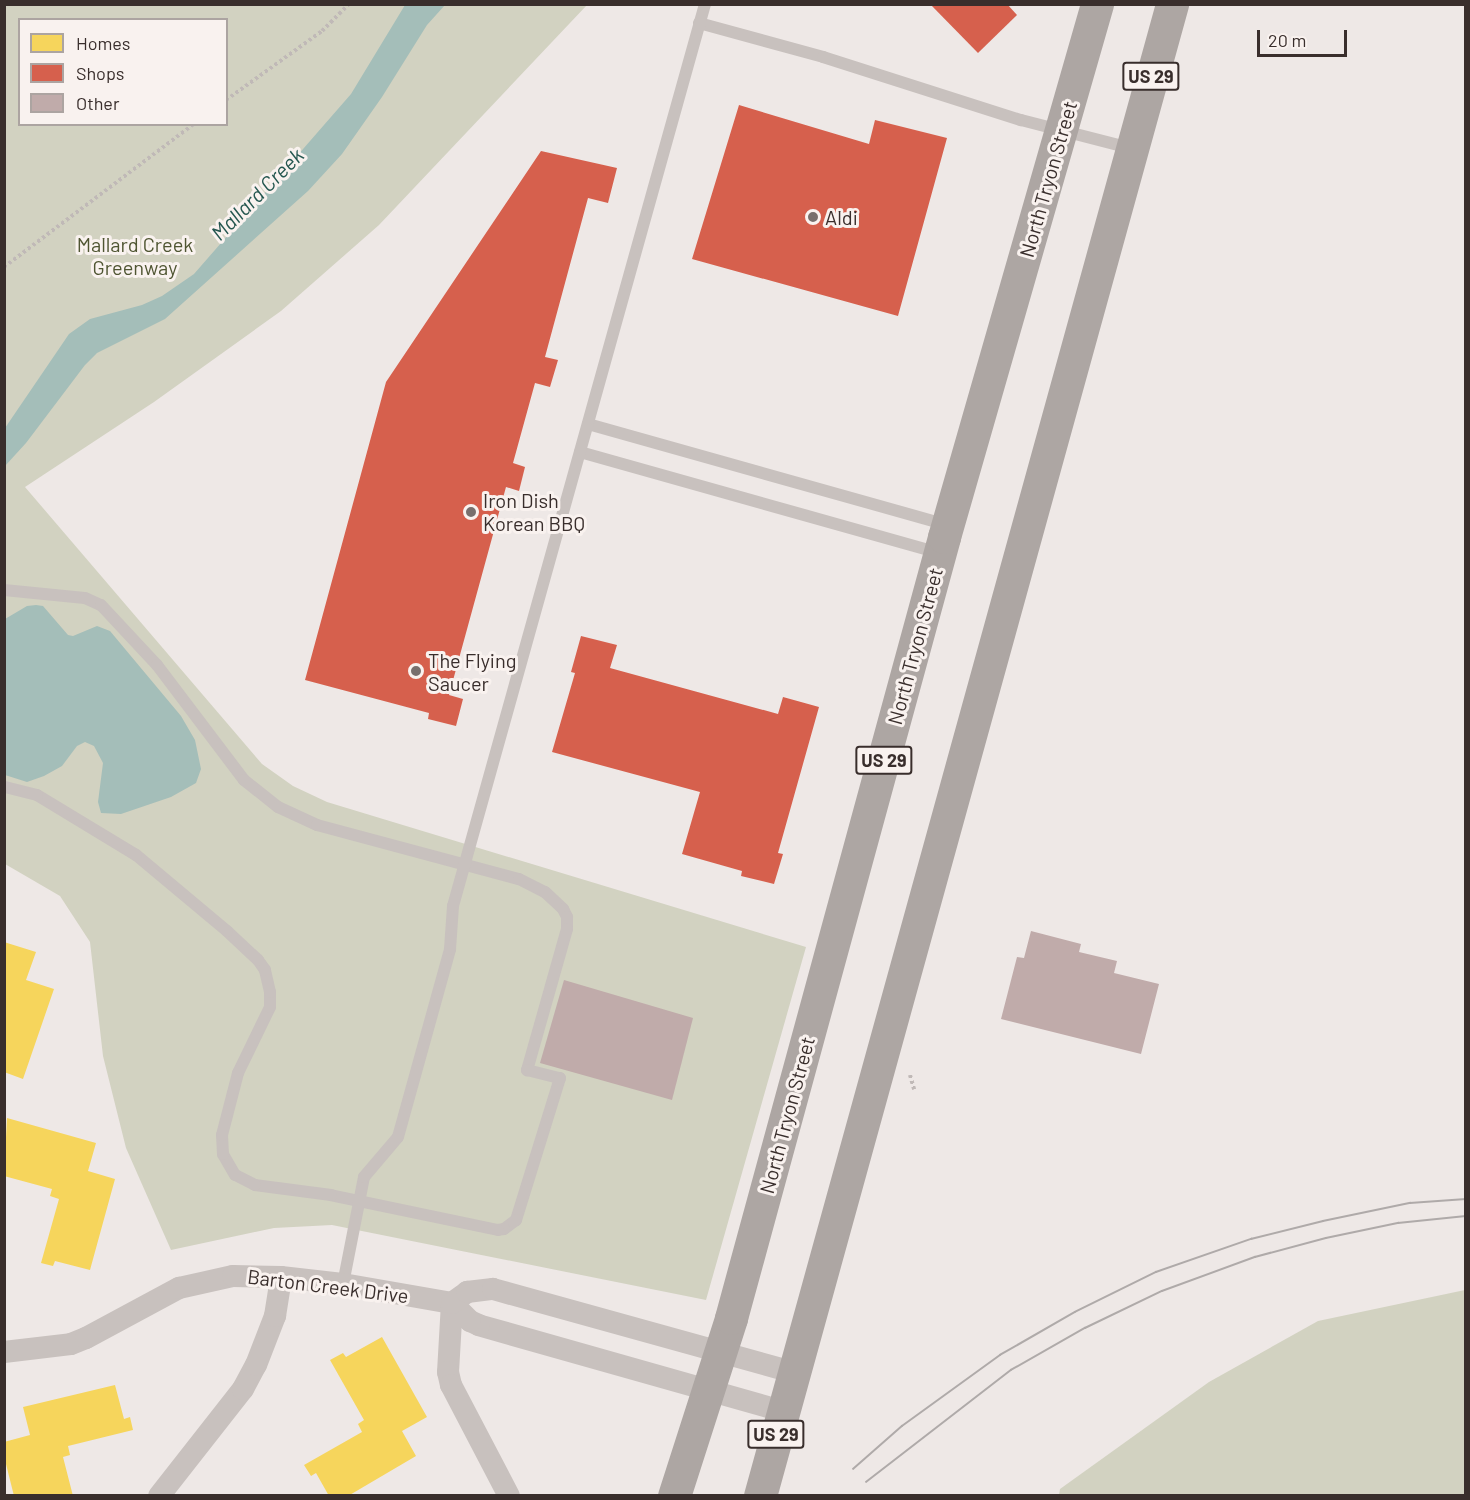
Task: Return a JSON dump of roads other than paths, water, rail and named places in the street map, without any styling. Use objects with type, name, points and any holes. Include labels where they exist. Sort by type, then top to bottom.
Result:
[{"type":"main road","name":"North Tryon Street","points":[[674,1496],[721,1352],[944,539],[1097,4]]},
{"type":"main road","name":"US 29","points":[[760,1496],[792,1372],[939,848],[1130,148],[1172,4]]},
{"type":"street","name":"Barton Creek Drive","points":[[4,1352],[55,1347],[86,1338],[162,1296],[194,1282],[233,1276],[280,1277],[343,1284],[452,1304],[460,1313],[479,1326],[782,1411]]},
{"type":"street","points":[[159,1496],[243,1389],[272,1324],[280,1277]]},
{"type":"street","points":[[509,1496],[451,1385],[448,1372],[452,1304],[467,1292],[493,1289],[792,1372]]},
{"type":"lane","points":[[343,1284],[358,1201],[369,1170],[398,1137],[450,949],[453,906],[705,4]]},
{"type":"lane","points":[[699,23],[823,57],[1062,132],[1130,148]]},
{"type":"lane","points":[[588,424],[944,539]]},
{"type":"lane","points":[[580,452],[944,539]]},
{"type":"lane","points":[[4,590],[85,598],[101,605],[157,665],[244,780],[278,807],[317,825],[519,879],[556,901],[567,917],[567,929],[527,1070],[560,1078],[522,1207],[516,1220],[504,1229],[498,1230],[358,1201],[247,1184],[235,1175],[225,1162],[222,1136],[231,1091],[270,1007],[268,981],[258,960],[136,855],[37,795],[4,787]]},
{"type":"water","points":[[405,5],[445,5],[427,25],[382,97],[342,154],[308,191],[165,319],[97,353],[5,466],[5,428],[69,334],[90,319],[142,305],[162,296],[194,274],[351,94]]},
{"type":"water","points":[[27,606],[43,606],[68,635],[73,636],[97,626],[110,631],[181,716],[195,740],[201,769],[196,783],[171,797],[121,814],[101,813],[98,802],[103,763],[94,746],[85,742],[77,746],[62,766],[44,776],[27,782],[5,775],[5,619]]},
{"type":"tram line","points":[[853,1469],[902,1426],[1000,1355],[1075,1312],[1156,1272],[1251,1239],[1323,1221],[1410,1203],[1466,1199]]},
{"type":"tram line","points":[[866,1482],[1011,1370],[1085,1328],[1162,1291],[1255,1257],[1326,1238],[1398,1223],[1466,1216]]},
{"type":"place","name":"Aldi","points":[[813,217]]},
{"type":"place","name":"Iron Dish Korean BBQ","points":[[471,512]]},
{"type":"place","name":"The Flying Saucer","points":[[416,671]]},
{"type":"water label","name":"Mallard Creek","points":[[257,194]]},
{"type":"park label","name":"Mallard Creek Greenway","points":[[135,256]]}]
